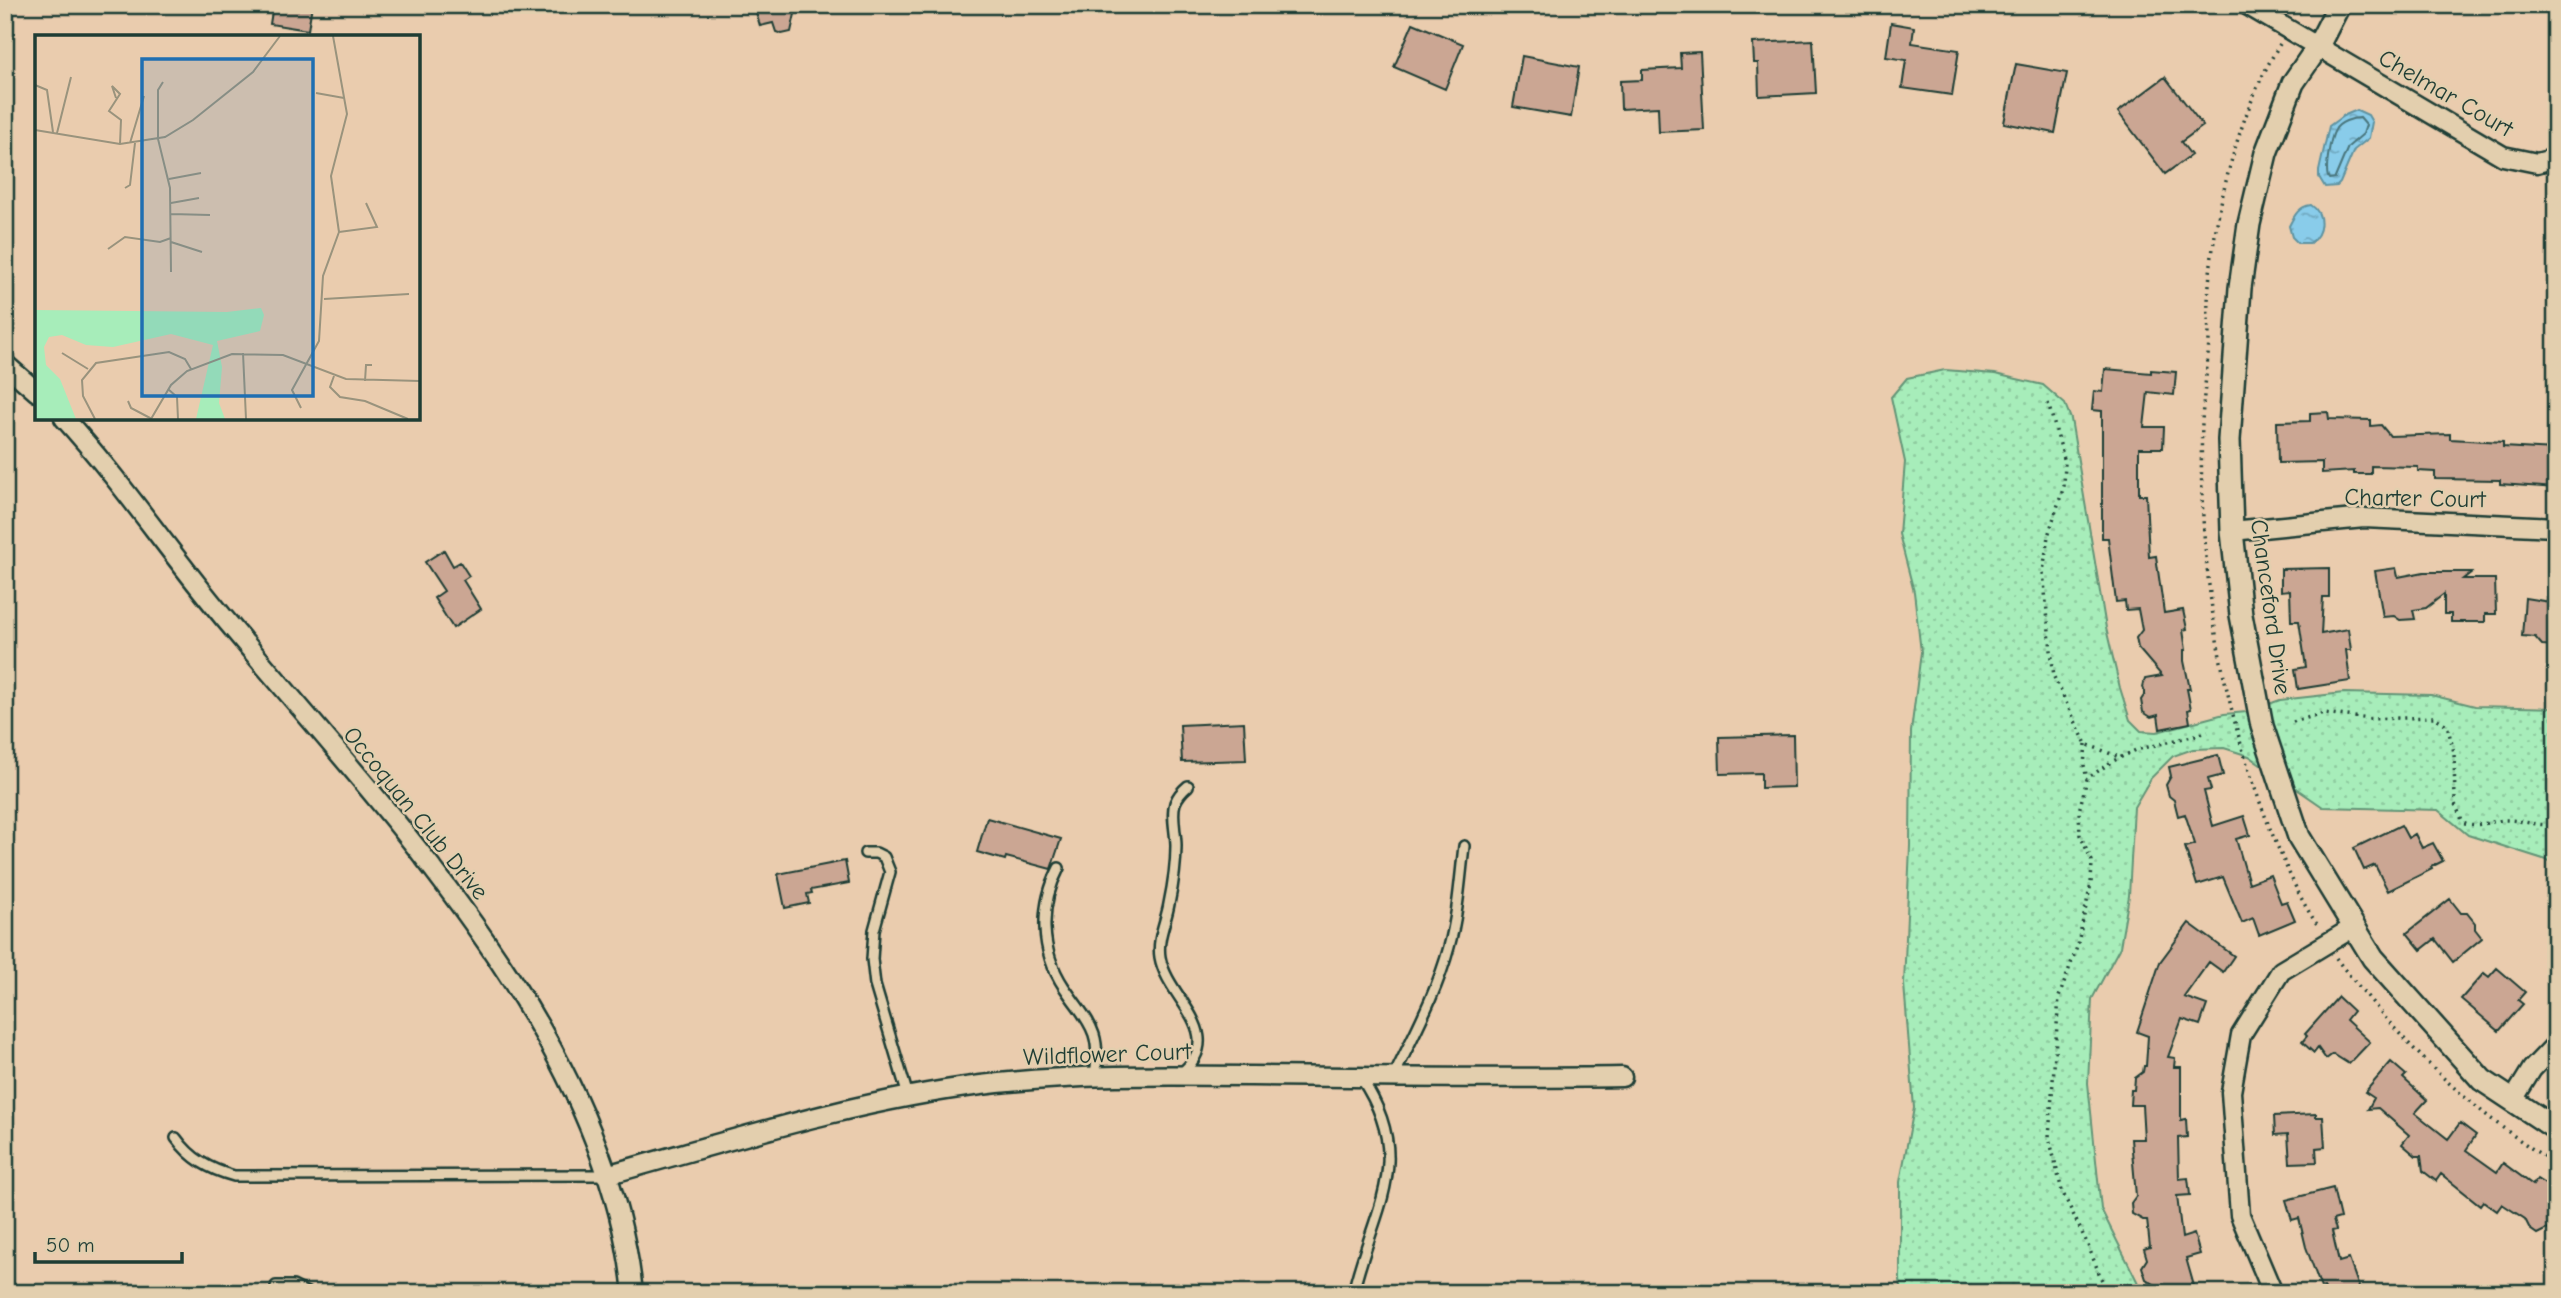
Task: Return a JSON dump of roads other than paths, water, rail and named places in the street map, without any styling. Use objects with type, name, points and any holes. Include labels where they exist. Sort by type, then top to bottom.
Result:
[{"type":"street","name":"Chelmar Court","points":[[2247,5],[2503,156],[2537,163],[2556,158]]},
{"type":"street","name":"Chanceford Drive","points":[[2339,5],[2317,48],[2293,83],[2266,153],[2249,224],[2240,288],[2229,440],[2232,531],[2241,615],[2262,726],[2299,837],[2373,958],[2482,1080],[2556,1129]]},
{"type":"street","points":[[5,364],[35,390]]},
{"type":"street","name":"Occoquan Club Drive","points":[[66,420],[97,454],[211,603],[416,846],[501,964],[548,1043],[588,1126],[617,1213],[633,1293]]},
{"type":"street","name":"Charter Court","points":[[2232,531],[2364,518],[2556,527]]},
{"type":"street","points":[[2273,1293],[2240,1215],[2231,1092],[2241,1035],[2281,971],[2354,927]]},
{"type":"street","points":[[2513,1100],[2532,1069],[2556,1044]]},
{"type":"street","name":"Wildflower Court","points":[[606,1175],[838,1111],[908,1096],[982,1085],[1095,1076],[1622,1077]]},
{"type":"lane","points":[[1179,1076],[1198,1053],[1199,1036],[1195,1020],[1164,973],[1160,939],[1169,909],[1174,874],[1174,806],[1179,794],[1188,786]]},
{"type":"lane","points":[[1394,1076],[1438,983],[1449,947],[1457,910],[1464,846]]},
{"type":"lane","points":[[865,853],[876,853],[884,857],[890,872],[874,930],[872,959],[875,985],[908,1096]]},
{"type":"lane","points":[[1059,868],[1047,898],[1044,925],[1047,947],[1059,979],[1090,1021],[1098,1058],[1095,1076]]},
{"type":"lane","points":[[1353,1293],[1390,1166],[1382,1119],[1360,1076]]},
{"type":"lane","points":[[176,1138],[197,1161],[215,1171],[234,1176],[606,1175]]},
{"type":"lane","points":[[276,1286],[293,1286],[307,1293]]},
{"type":"water","points":[[2357,110],[2368,115],[2372,122],[2369,138],[2354,150],[2340,183],[2337,186],[2325,187],[2319,177],[2319,171],[2329,126]]},
{"type":"water","points":[[2311,205],[2319,213],[2321,224],[2318,235],[2310,243],[2298,243],[2292,237],[2289,226],[2300,209]]}]
